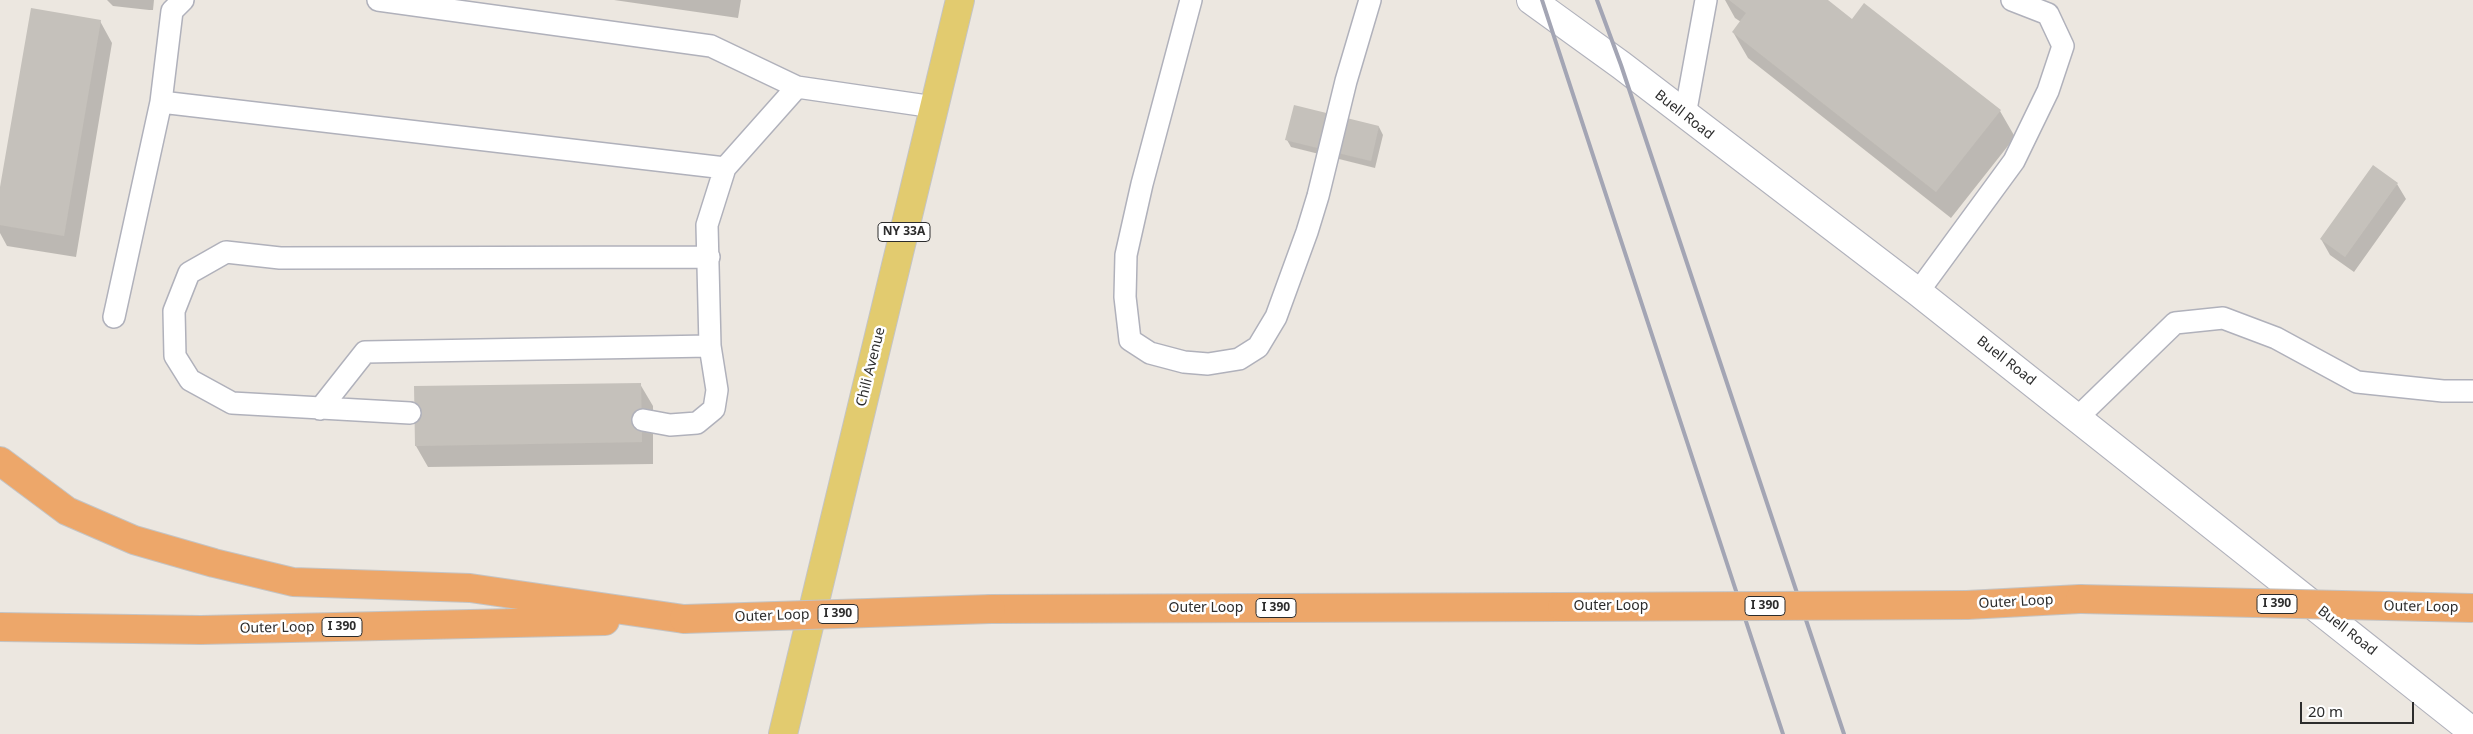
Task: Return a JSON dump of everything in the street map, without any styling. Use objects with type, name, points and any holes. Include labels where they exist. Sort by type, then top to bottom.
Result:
[{"type":"highway","points":[[0,461],[67,511],[134,540],[214,564],[293,582],[470,588],[684,619]]},
{"type":"highway","name":"Outer Loop","points":[[0,627],[201,630],[684,619],[991,609],[1967,605],[2080,599],[2473,608]]},
{"type":"main road","name":"Chili Avenue","points":[[783,734],[960,0]]},
{"type":"street","name":"Buell Road","points":[[1531,0],[1918,292],[2473,732]]},
{"type":"lane","points":[[378,0],[711,46],[796,87],[934,107]]},
{"type":"lane","points":[[1191,0],[1140,193],[1126,254],[1125,297],[1130,340],[1150,353],[1184,362],[1208,364],[1247,355],[1258,347],[1276,316],[1318,196],[1346,81],[1370,0]]},
{"type":"lane","points":[[1685,115],[1706,0]]},
{"type":"lane","points":[[1918,292],[2014,161],[2048,91],[2063,46],[2048,14],[2012,0]]},
{"type":"lane","points":[[114,317],[161,102],[177,6]]},
{"type":"lane","points":[[642,420],[670,425],[697,423],[714,409],[717,390],[710,346],[707,225],[725,168],[796,87]]},
{"type":"lane","points":[[161,102],[725,168]]},
{"type":"lane","points":[[410,413],[320,410],[232,403],[190,380],[175,356],[174,311],[189,273],[226,252],[280,258],[709,257]]},
{"type":"lane","points":[[2077,418],[2175,323],[2223,318],[2276,338],[2358,382],[2473,391]]},
{"type":"lane","points":[[320,410],[366,352],[710,346]]},
{"type":"building","points":[[1729,0],[1828,0],[1852,19],[1864,3],[2001,110],[1936,192],[1732,32],[1746,13]]},
{"type":"building","points":[[31,8],[101,20],[64,236],[0,225],[0,187]]},
{"type":"building","points":[[1294,105],[1379,126],[1371,161],[1285,140]]},
{"type":"building","points":[[2373,165],[2398,183],[2345,257],[2320,239]]},
{"type":"building","points":[[641,383],[642,442],[415,446],[414,386]]},
{"type":"railway","points":[[1542,0],[1783,734]]},
{"type":"railway","points":[[1597,0],[1621,65],[1844,734]]}]
